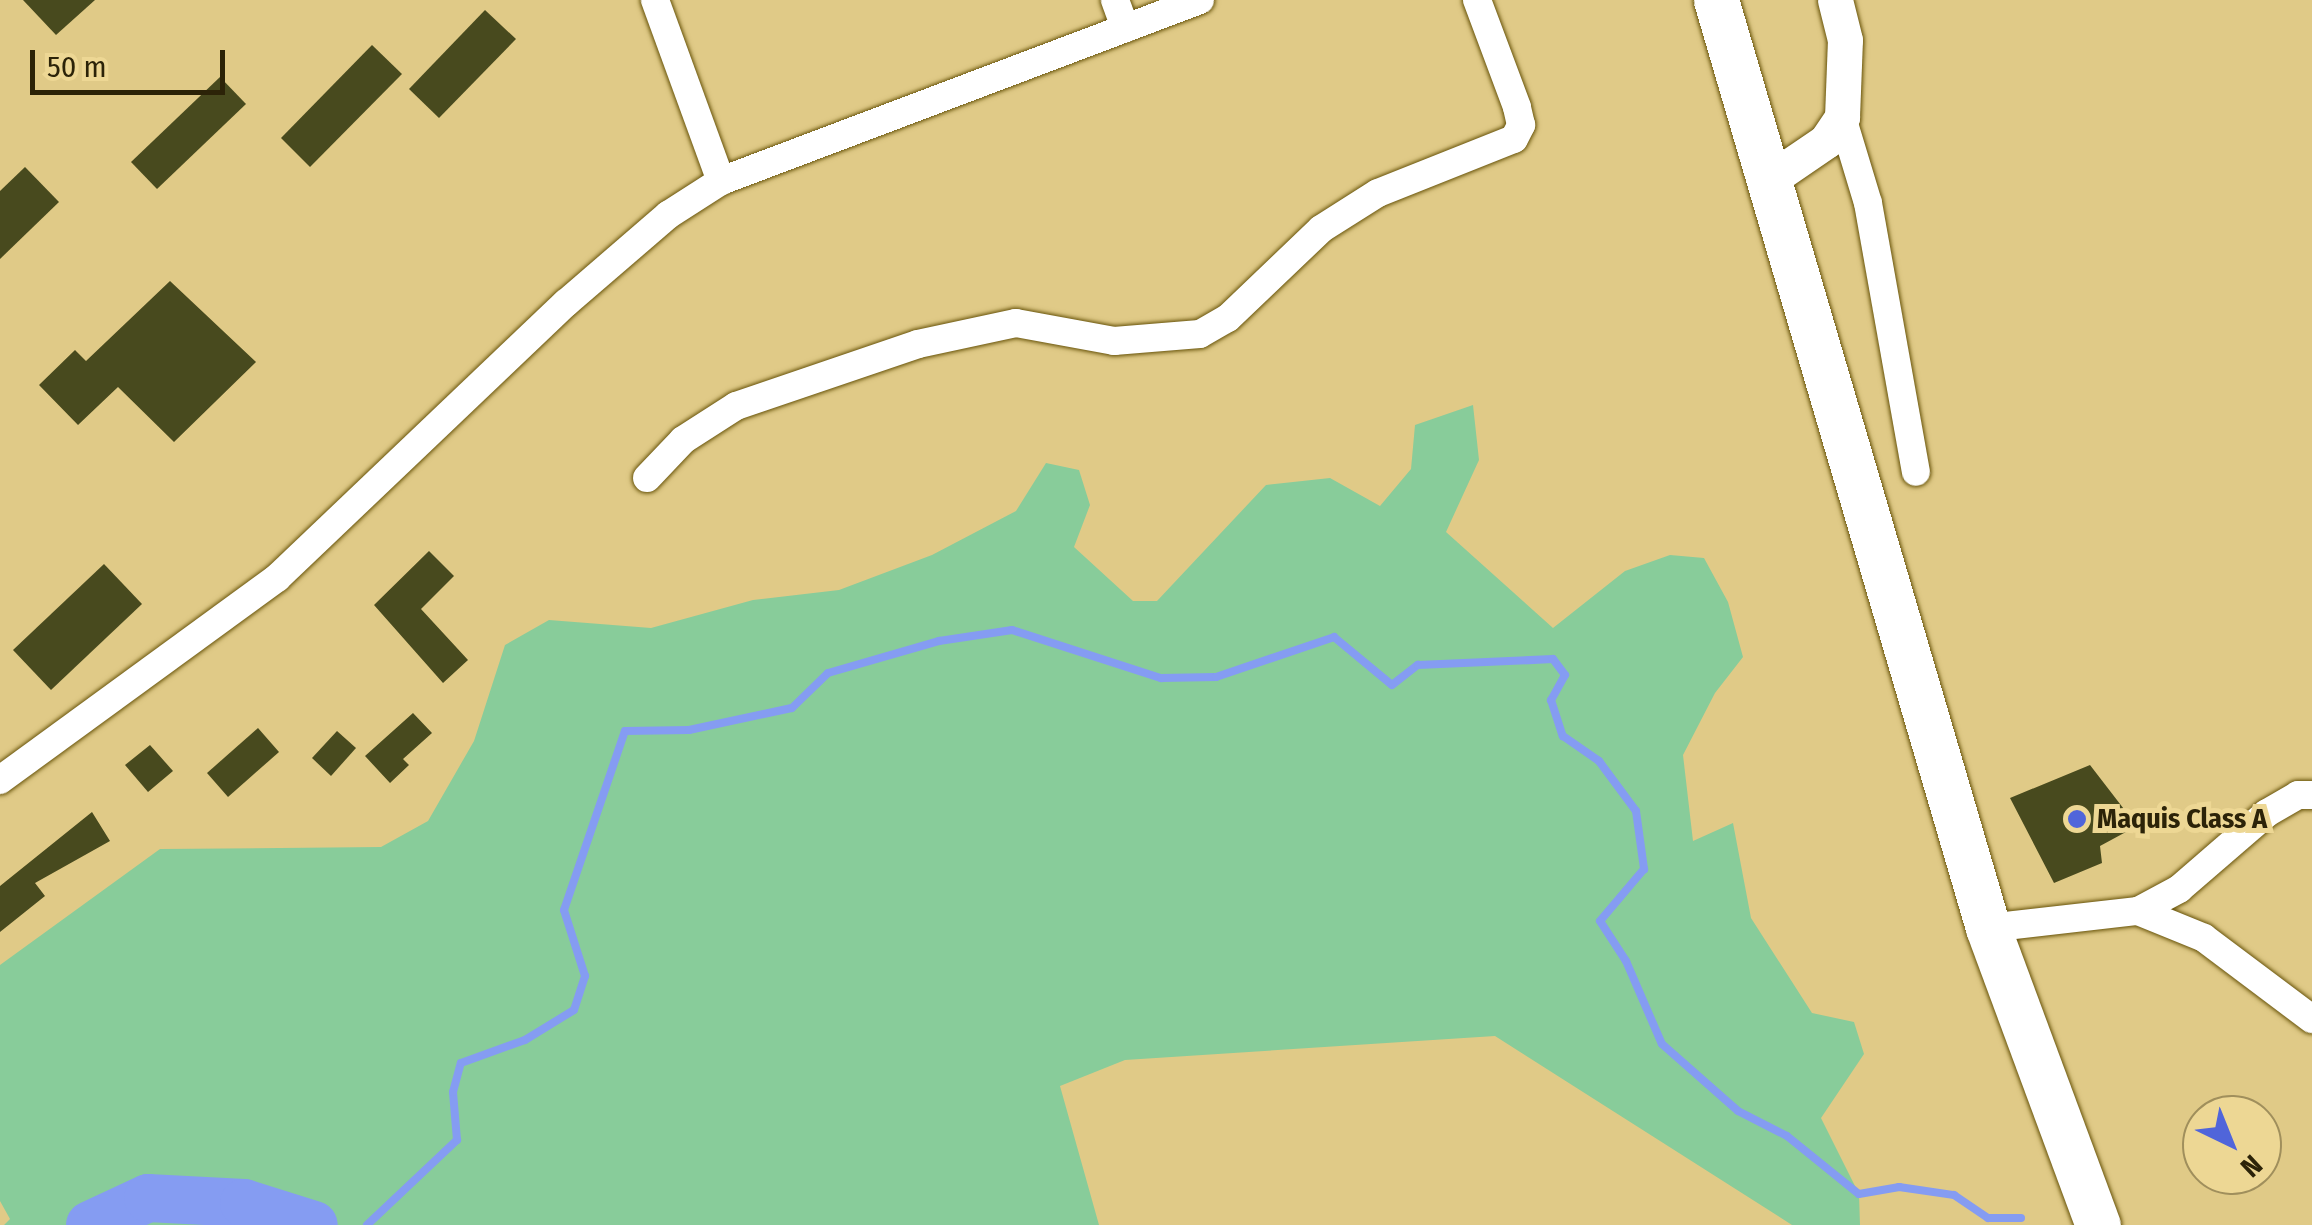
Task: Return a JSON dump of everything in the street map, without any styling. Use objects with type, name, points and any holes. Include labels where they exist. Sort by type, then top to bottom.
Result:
[{"type":"main road","points":[[1716,0],[1766,182],[1988,928],[2098,1225]]},
{"type":"street","points":[[656,0],[721,181]]},
{"type":"street","points":[[1115,0],[1125,28]]},
{"type":"street","points":[[0,780],[276,578],[566,303],[668,216],[721,181],[1200,0]]},
{"type":"street","points":[[646,478],[683,440],[736,406],[918,344],[1016,323],[1114,341],[1200,334],[1228,318],[1321,229],[1378,193],[1514,139],[1521,126],[1517,107],[1477,0]]},
{"type":"street","points":[[1834,0],[1845,40],[1842,116],[1868,203],[1916,472]]},
{"type":"street","points":[[1766,182],[1826,141],[1842,116]]},
{"type":"street","points":[[1988,928],[2138,911],[2180,889],[2267,812],[2298,795],[2312,795]]},
{"type":"street","points":[[2138,911],[2204,938],[2312,1019]]},
{"type":"green space","points":[[1473,405],[1479,460],[1446,532],[1553,628],[1625,571],[1670,555],[1704,558],[1728,602],[1743,657],[1715,693],[1683,755],[1693,841],[1733,823],[1751,918],[1812,1013],[1854,1022],[1864,1054],[1821,1118],[1859,1194],[1860,1225],[1792,1225],[1495,1036],[1125,1060],[1060,1086],[1099,1225],[4,1225],[10,1219],[0,1201],[0,965],[160,849],[381,847],[428,821],[474,741],[505,645],[549,620],[651,628],[753,600],[839,590],[932,555],[1016,511],[1046,463],[1079,470],[1090,505],[1074,547],[1133,601],[1157,601],[1266,485],[1330,478],[1380,506],[1411,469],[1415,425]]},
{"type":"building","points":[[23,0],[95,0],[56,35]]},
{"type":"building","points":[[485,10],[516,39],[439,118],[409,89]]},
{"type":"building","points":[[372,45],[402,74],[310,167],[281,138]]},
{"type":"building","points":[[220,77],[246,104],[157,189],[131,162]]},
{"type":"building","points":[[25,167],[59,202],[0,259],[0,191]]},
{"type":"building","points":[[170,281],[256,362],[174,442],[118,387],[78,425],[39,385],[75,350],[86,361]]},
{"type":"building","points":[[429,551],[454,576],[421,609],[468,660],[443,683],[374,605]]},
{"type":"building","points":[[104,564],[142,604],[51,690],[13,650]]},
{"type":"building","points":[[413,713],[432,733],[403,759],[409,765],[390,783],[365,756]]},
{"type":"building","points":[[258,728],[279,752],[228,797],[207,773]]},
{"type":"building","points":[[337,731],[356,748],[331,776],[312,758]]},
{"type":"building","points":[[150,745],[173,771],[148,792],[125,765]]},
{"type":"building","name":"Maquis Class A","points":[[2090,765],[2137,826],[2100,846],[2102,863],[2054,883],[2010,798]]},
{"type":"building","points":[[92,812],[110,841],[35,883],[45,896],[0,932],[0,886]]},
{"type":"waterway","points":[[367,1225],[457,1140],[453,1092],[461,1063],[525,1040],[574,1010],[585,976],[564,910],[625,731],[689,730],[792,708],[828,673],[939,641],[1012,630],[1161,678],[1216,677],[1334,637],[1392,685],[1418,665],[1553,659],[1565,675],[1551,700],[1563,736],[1599,761],[1636,811],[1644,869],[1600,921],[1626,961],[1662,1044],[1738,1111],[1787,1136],[1859,1194],[1899,1187],[1954,1195],[1988,1218],[2021,1218]]},
{"type":"waterway","points":[[90,1225],[148,1198],[244,1203],[314,1225]]},
{"type":"place","name":"Maquis Class A","points":[[2077,819]]}]
